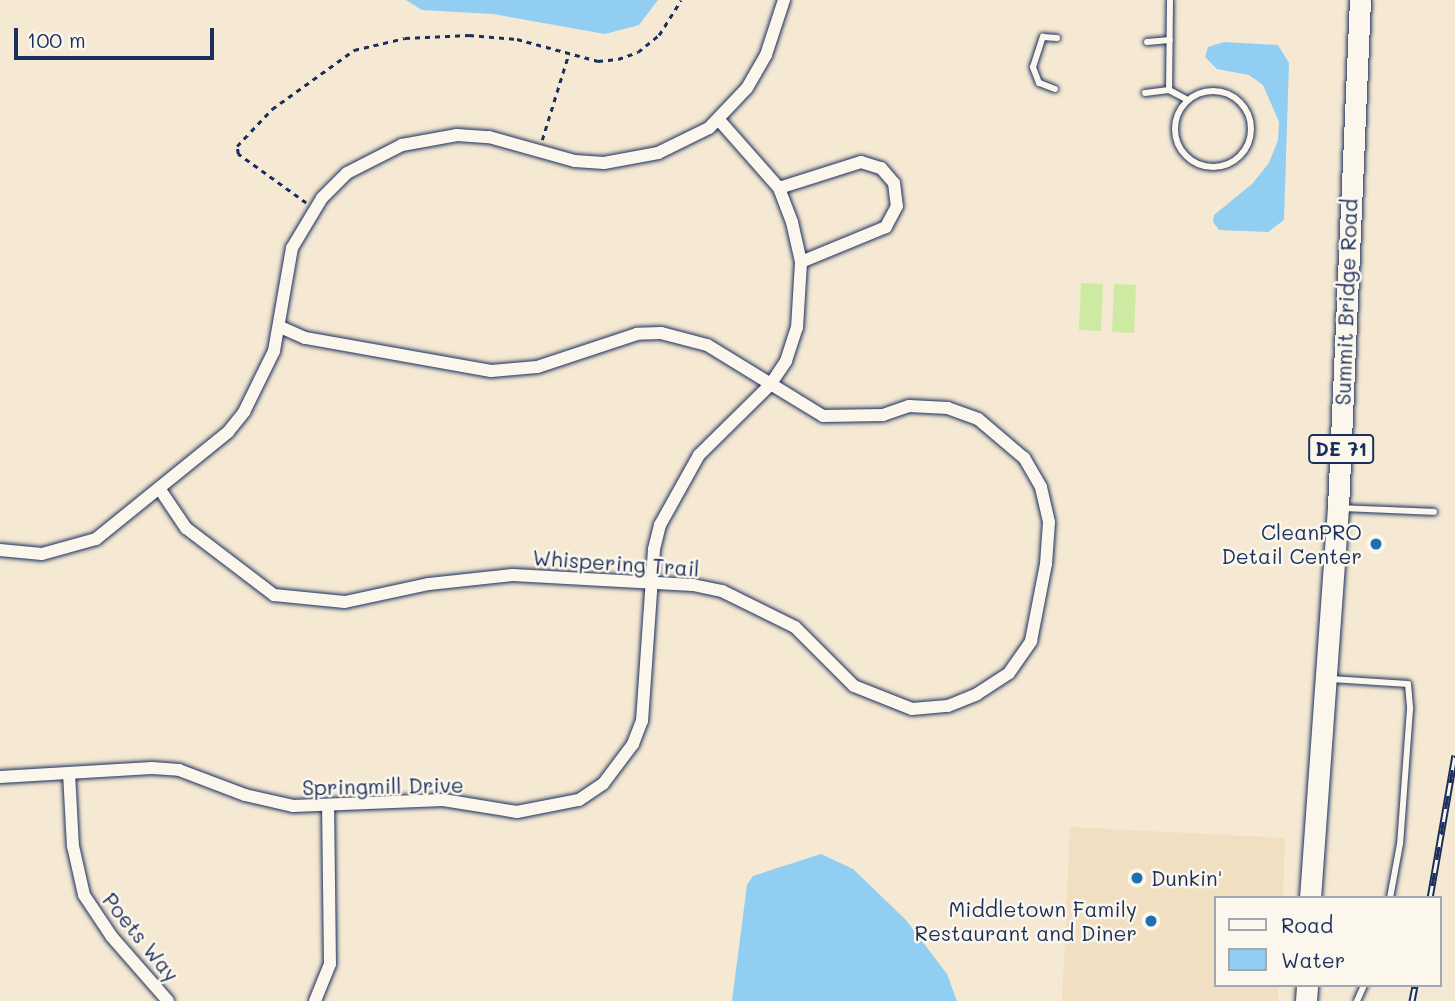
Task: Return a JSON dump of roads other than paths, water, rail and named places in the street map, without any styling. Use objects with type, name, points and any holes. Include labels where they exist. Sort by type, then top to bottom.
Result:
[{"type":"main road","name":"Summit Bridge Road","points":[[1311,896],[1338,508],[1360,0]]},
{"type":"street","points":[[0,550],[42,554],[74,548],[117,526],[228,432],[244,411],[270,360],[280,327],[292,248],[314,209],[347,173],[372,158],[423,139],[488,137],[575,161],[632,160],[689,140],[719,120],[766,55],[784,0]]},
{"type":"street","name":"Springmill Drive","points":[[0,777],[179,770],[273,803],[328,807],[443,800],[517,812],[579,800],[603,784],[633,744],[642,721],[660,525],[699,455],[770,385],[786,361],[797,328],[801,262],[779,188],[719,120]]},
{"type":"street","points":[[779,188],[861,162],[881,167],[894,183],[897,206],[886,227],[801,262]]},
{"type":"street","name":"Whispering Trail","points":[[161,491],[186,528],[274,595],[345,602],[429,584],[513,575],[653,580],[722,591],[795,627],[854,686],[912,709],[948,706],[977,694],[1009,673],[1031,641],[1041,606],[1049,522],[1041,487],[1024,458],[1001,435],[948,408],[909,406],[856,418],[823,416],[707,345],[660,333],[637,334],[537,367],[491,371],[305,338],[280,327]]},
{"type":"street","name":"Poets Way","points":[[69,773],[74,846],[85,895],[112,937],[168,1001]]},
{"type":"street","points":[[314,1001],[330,964],[328,807]]},
{"type":"lane","points":[[1169,90],[1170,0]]},
{"type":"lane","points":[[1055,89],[1039,83],[1033,67],[1043,37],[1057,38]]},
{"type":"lane","points":[[1147,42],[1170,40]]},
{"type":"lane","points":[[1145,93],[1169,90],[1188,100],[1213,92],[1240,103],[1247,112],[1250,138],[1235,160],[1218,167],[1187,158],[1178,146],[1174,127],[1188,100]]},
{"type":"lane","points":[[1338,508],[1434,512]]},
{"type":"lane","points":[[1325,679],[1408,684],[1410,709],[1400,844],[1390,896]]},
{"type":"water","points":[[406,0],[658,0],[639,25],[605,34],[493,14],[422,10]]},
{"type":"water","points":[[1224,42],[1278,45],[1289,63],[1284,220],[1268,232],[1219,230],[1213,222],[1214,215],[1252,184],[1269,163],[1278,140],[1279,122],[1263,85],[1249,75],[1217,69],[1205,57],[1208,47]]},
{"type":"water","points":[[821,854],[853,869],[906,920],[947,974],[957,1001],[732,1001],[747,885],[753,876]]},
{"type":"railway","points":[[1430,896],[1455,755]]},
{"type":"railway","points":[[1412,1001],[1415,987]]},
{"type":"place","name":"CleanPRO Detail Center","points":[[1376,544]]},
{"type":"place","name":"Dunkin'","points":[[1137,878]]},
{"type":"place","name":"Middletown Family Restaurant and Diner","points":[[1151,921]]}]
